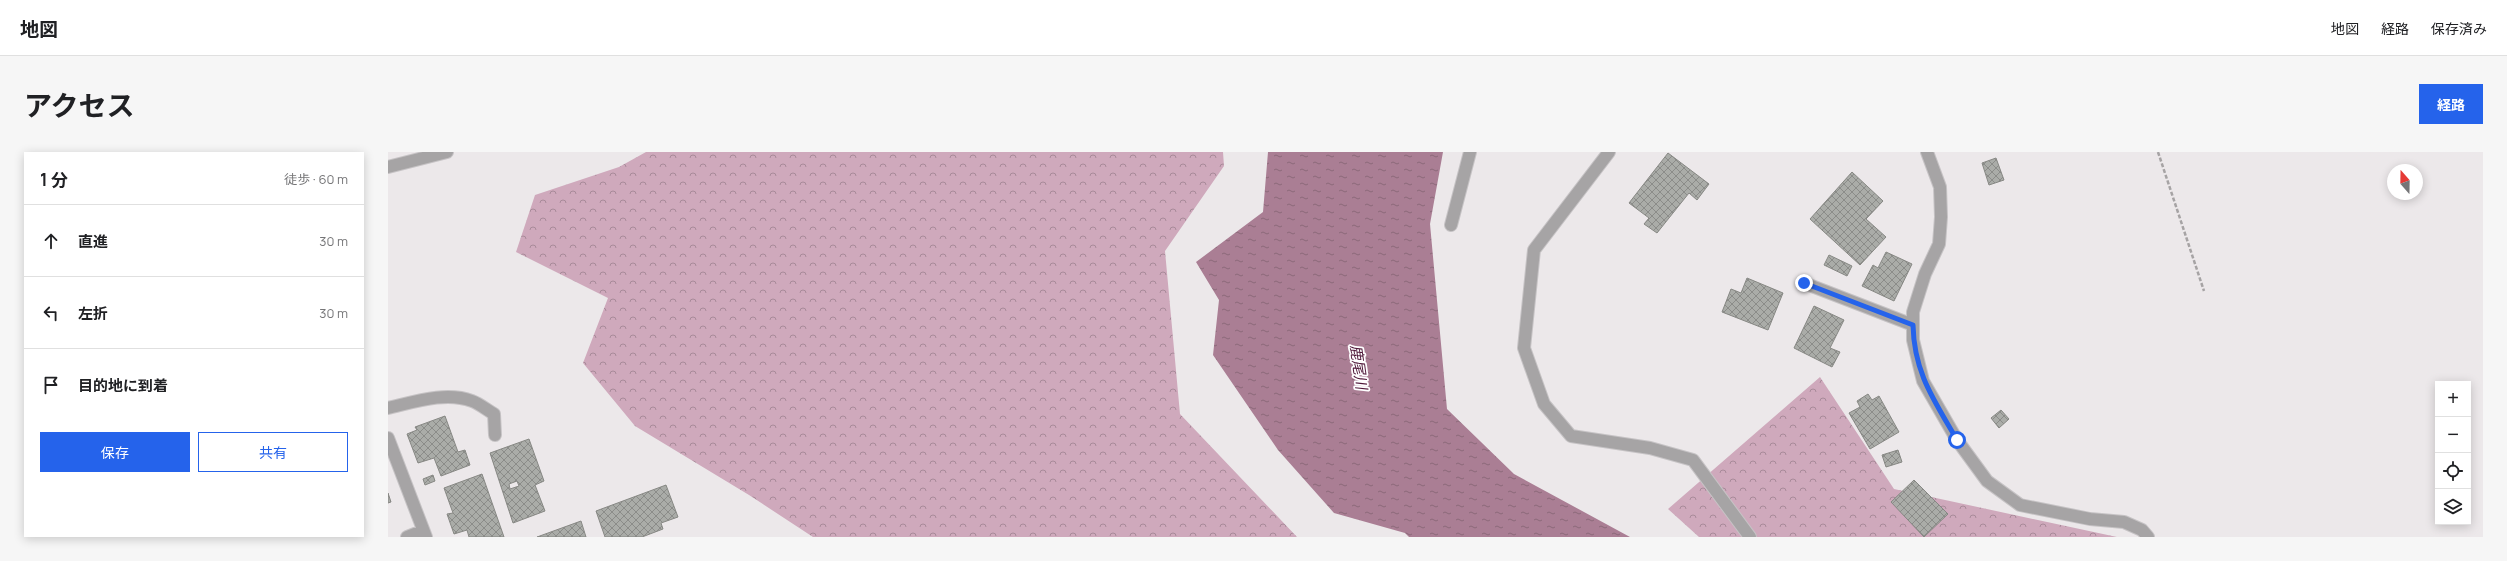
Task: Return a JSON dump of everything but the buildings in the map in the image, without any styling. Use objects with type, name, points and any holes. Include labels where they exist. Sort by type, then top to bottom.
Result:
[{"type":"street","points":[[388,167],[447,152]]},
{"type":"street","points":[[1451,225],[1470,152]]},
{"type":"street","points":[[1609,152],[1534,250],[1524,348],[1544,404],[1571,436],[1650,448],[1693,460],[1750,537]]},
{"type":"street","points":[[1927,152],[1940,186],[1939,244],[1926,274],[1913,312],[1913,340],[1923,381],[1957,440],[1987,481],[2020,505],[2090,519],[2124,522],[2142,530],[2148,537]]},
{"type":"street","points":[[1804,283],[1913,325]]},
{"type":"street","points":[[388,408],[440,398],[458,397],[473,401],[494,414],[495,435]]},
{"type":"street","points":[[388,438],[424,534],[407,537]]},
{"type":"path","points":[[2158,152],[2204,291]]},
{"type":"green space","points":[[646,152],[1223,152],[1224,166],[1165,251],[1180,414],[1297,537],[813,537],[749,495],[635,426],[583,363],[608,298],[516,252],[535,195],[619,167]]},
{"type":"green space","points":[[1820,377],[1894,489],[2117,537],[1699,537],[1668,509]]},
{"type":"water","name":"鹿尾川","points":[[1268,152],[1443,152],[1430,224],[1447,409],[1514,474],[1630,537],[1409,537],[1405,533],[1334,513],[1278,450],[1213,355],[1219,300],[1196,262],[1263,212]]},
{"type":"route","points":[[1804,283],[1855,304],[1913,325],[1913,340],[1923,381],[1957,440]]}]
